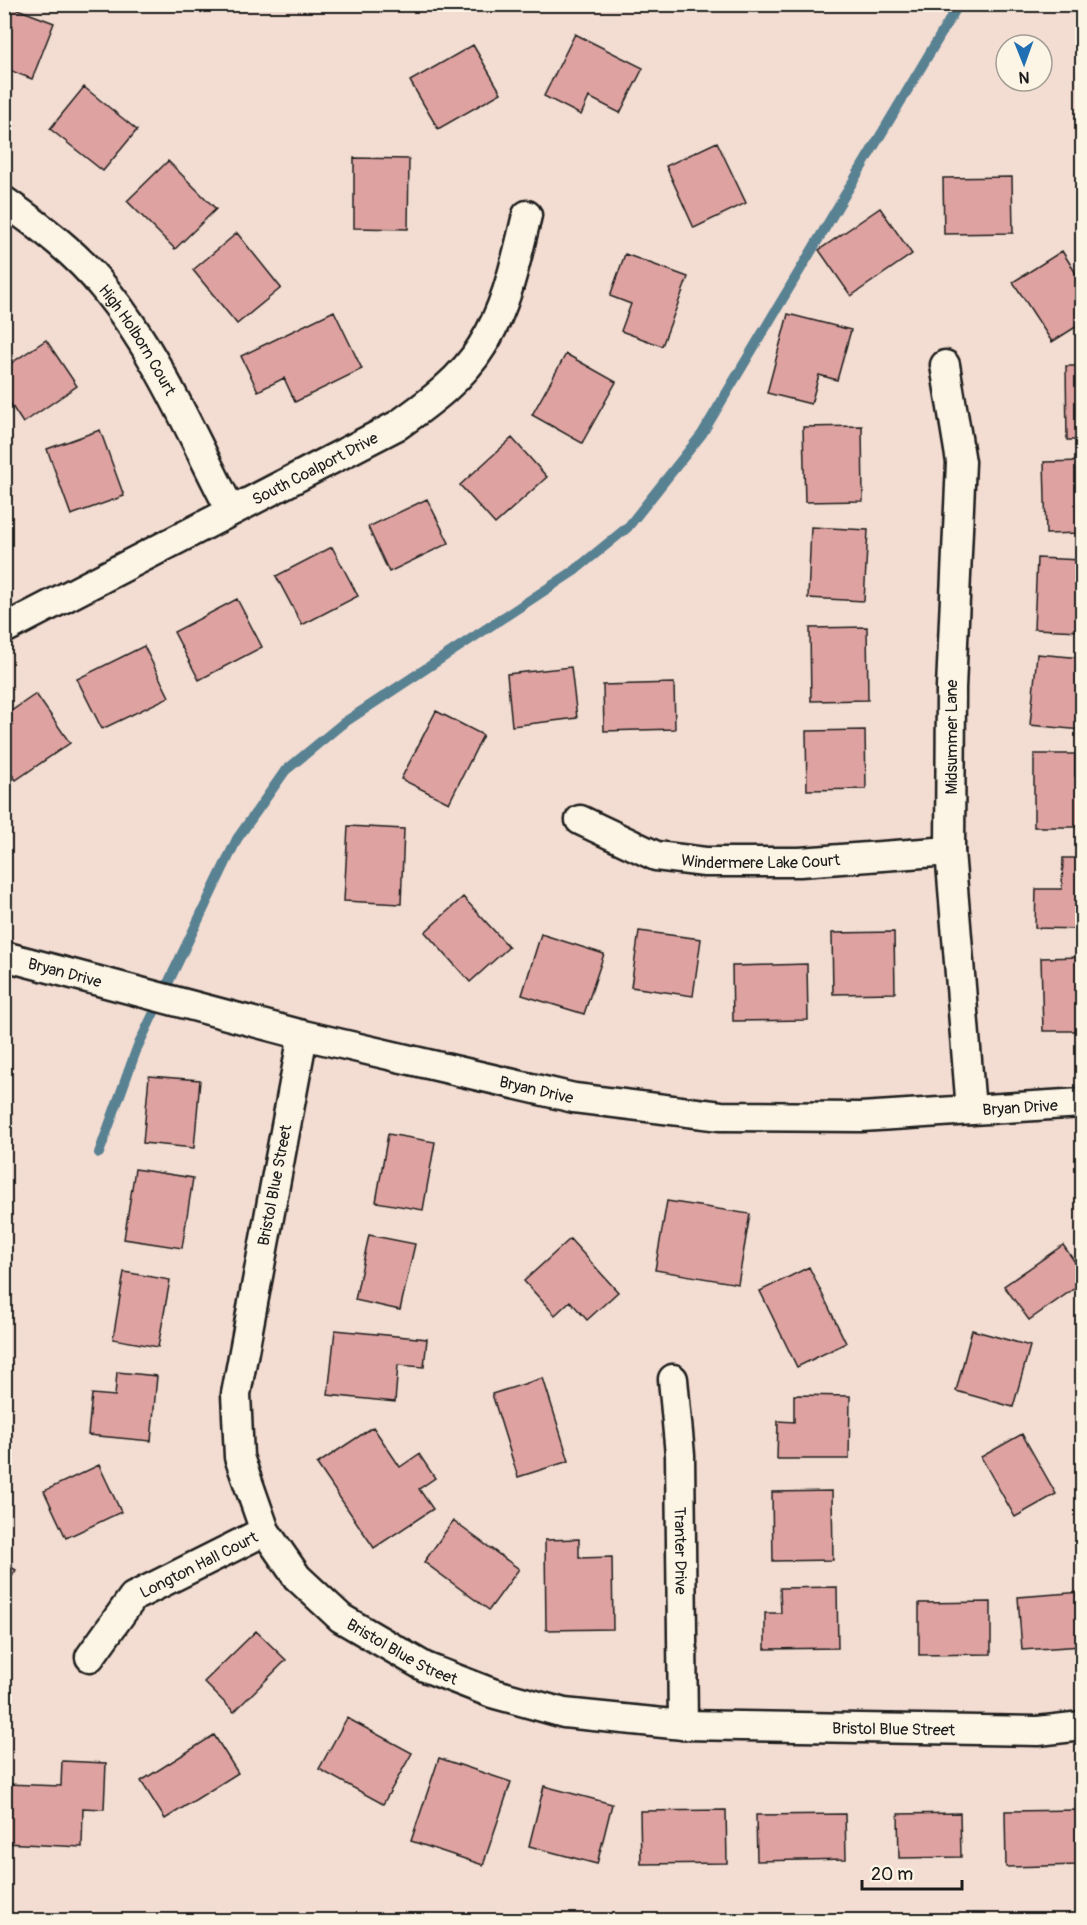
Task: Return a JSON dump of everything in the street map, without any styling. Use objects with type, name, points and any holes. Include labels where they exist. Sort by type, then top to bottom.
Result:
[{"type":"street","name":"High Holborn Court","points":[[4,201],[65,247],[103,286],[126,317],[149,353],[231,511]]},
{"type":"street","name":"South Coalport Drive","points":[[4,629],[398,425],[427,404],[452,382],[482,347],[497,319],[510,285],[527,215]]},
{"type":"street","name":"Midsummer Lane","points":[[945,365],[961,462],[951,688],[950,851],[971,1110]]},
{"type":"street","name":"Windermere Lake Court","points":[[580,820],[656,856],[705,862],[800,862],[950,851]]},
{"type":"street","name":"Bryan Drive","points":[[4,956],[303,1035],[574,1098],[721,1116],[861,1117],[1083,1103]]},
{"type":"street","name":"Bristol Blue Street","points":[[303,1035],[236,1394],[238,1457],[265,1531],[297,1577],[341,1618],[425,1667],[492,1693],[564,1713],[683,1725],[1038,1731],[1083,1726]]},
{"type":"street","name":"Tranter Drive","points":[[673,1379],[680,1455],[683,1725]]},
{"type":"street","name":"Longton Hall Court","points":[[90,1657],[133,1598],[265,1531]]},
{"type":"building","points":[[4,4],[54,23],[32,79],[4,68]]},
{"type":"building","points":[[575,34],[643,68],[620,113],[589,97],[581,115],[544,96]]},
{"type":"building","points":[[473,45],[501,93],[438,129],[410,81]]},
{"type":"building","points":[[84,87],[137,130],[103,171],[50,129]]},
{"type":"building","points":[[717,142],[746,203],[694,228],[666,166]]},
{"type":"building","points":[[354,158],[409,159],[408,229],[354,228]]},
{"type":"building","points":[[168,161],[216,209],[175,249],[127,201]]},
{"type":"building","points":[[1012,177],[1013,233],[944,234],[943,178]]},
{"type":"building","points":[[880,208],[912,254],[851,296],[819,250]]},
{"type":"building","points":[[237,233],[281,288],[237,324],[193,270]]},
{"type":"building","points":[[1062,251],[1082,283],[1082,323],[1052,342],[1013,282]]},
{"type":"building","points":[[625,254],[688,277],[662,346],[621,331],[631,304],[610,296]]},
{"type":"building","points":[[334,311],[362,369],[295,402],[284,378],[258,391],[241,356]]},
{"type":"building","points":[[788,314],[851,330],[837,380],[819,375],[811,404],[767,393]]},
{"type":"building","points":[[46,340],[77,386],[23,423],[4,394],[4,368]]},
{"type":"building","points":[[566,354],[616,382],[582,443],[532,415]]},
{"type":"building","points":[[1066,366],[1082,366],[1082,440],[1067,440]]},
{"type":"building","points":[[862,426],[863,501],[805,502],[803,427]]},
{"type":"building","points":[[100,430],[124,496],[71,515],[47,449]]},
{"type":"building","points":[[512,438],[547,477],[495,524],[460,485]]},
{"type":"building","points":[[1082,461],[1082,533],[1046,534],[1044,462]]},
{"type":"building","points":[[427,499],[449,543],[389,572],[368,527]]},
{"type":"building","points":[[811,527],[868,530],[864,601],[808,598]]},
{"type":"building","points":[[332,547],[358,596],[302,625],[276,576]]},
{"type":"building","points":[[1037,558],[1082,560],[1082,631],[1034,629]]},
{"type":"building","points":[[237,599],[262,647],[199,680],[174,632]]},
{"type":"building","points":[[867,627],[868,700],[811,701],[810,628]]},
{"type":"building","points":[[144,646],[169,697],[102,729],[77,679]]},
{"type":"building","points":[[1037,654],[1082,658],[1082,730],[1030,725]]},
{"type":"building","points":[[571,667],[577,718],[512,726],[507,674]]},
{"type":"building","points":[[674,683],[675,729],[604,731],[603,685]]},
{"type":"building","points":[[36,694],[70,743],[16,780],[4,764],[4,716]]},
{"type":"building","points":[[436,711],[483,735],[449,803],[401,779]]},
{"type":"building","points":[[865,730],[866,789],[807,790],[806,731]]},
{"type":"building","points":[[1034,754],[1075,754],[1075,776],[1082,776],[1082,827],[1034,827]]},
{"type":"building","points":[[348,826],[404,829],[401,904],[344,901]]},
{"type":"building","points":[[1063,858],[1082,858],[1082,929],[1035,928],[1036,889],[1062,889]]},
{"type":"building","points":[[463,897],[509,947],[470,982],[425,932]]},
{"type":"building","points":[[639,931],[701,939],[693,996],[631,987]]},
{"type":"building","points":[[894,932],[895,993],[833,994],[832,933]]},
{"type":"building","points":[[541,934],[604,954],[584,1014],[522,995]]},
{"type":"building","points":[[1082,957],[1082,1031],[1043,1031],[1041,958]]},
{"type":"building","points":[[807,964],[808,1020],[733,1021],[732,966]]},
{"type":"building","points":[[149,1076],[200,1080],[194,1148],[143,1143]]},
{"type":"building","points":[[388,1134],[435,1142],[423,1210],[376,1202]]},
{"type":"building","points":[[135,1169],[193,1178],[182,1248],[124,1239]]},
{"type":"building","points":[[667,1201],[750,1214],[738,1284],[655,1270]]},
{"type":"building","points":[[369,1235],[415,1244],[400,1310],[355,1300]]},
{"type":"building","points":[[570,1239],[618,1292],[587,1320],[570,1301],[555,1315],[524,1281]]},
{"type":"building","points":[[1063,1245],[1082,1272],[1082,1283],[1029,1320],[1004,1286]]},
{"type":"building","points":[[809,1267],[846,1343],[797,1367],[760,1291]]},
{"type":"building","points":[[124,1272],[170,1280],[158,1347],[113,1339]]},
{"type":"building","points":[[335,1330],[427,1339],[424,1367],[398,1365],[395,1402],[328,1395]]},
{"type":"building","points":[[972,1330],[1030,1346],[1013,1407],[956,1391]]},
{"type":"building","points":[[117,1372],[157,1376],[151,1441],[88,1435],[92,1394],[115,1396]]},
{"type":"building","points":[[543,1378],[569,1461],[518,1477],[492,1394]]},
{"type":"building","points":[[794,1395],[850,1396],[849,1459],[777,1459],[778,1421],[794,1422]]},
{"type":"building","points":[[373,1427],[400,1467],[419,1454],[435,1478],[419,1489],[433,1509],[374,1548],[317,1464]]},
{"type":"building","points":[[1022,1434],[1056,1494],[1015,1517],[981,1457]]},
{"type":"building","points":[[99,1465],[121,1512],[66,1538],[44,1491]]},
{"type":"building","points":[[832,1491],[833,1560],[773,1561],[772,1492]]},
{"type":"building","points":[[453,1521],[519,1569],[489,1610],[424,1562]]},
{"type":"building","points":[[579,1539],[579,1558],[612,1557],[613,1629],[546,1630],[545,1540]]},
{"type":"building","points":[[4,1563],[16,1570],[4,1589]]},
{"type":"building","points":[[837,1587],[838,1648],[765,1649],[765,1613],[781,1613],[780,1588]]},
{"type":"building","points":[[1082,1592],[1082,1646],[1022,1650],[1018,1597]]},
{"type":"building","points":[[991,1602],[991,1654],[919,1655],[919,1603]]},
{"type":"building","points":[[256,1631],[286,1660],[234,1712],[204,1682]]},
{"type":"building","points":[[347,1718],[412,1753],[383,1804],[319,1769]]},
{"type":"building","points":[[214,1735],[238,1773],[165,1819],[141,1781]]},
{"type":"building","points":[[439,1758],[511,1782],[483,1865],[411,1841]]},
{"type":"building","points":[[62,1761],[106,1763],[104,1809],[83,1808],[82,1847],[4,1843],[6,1784],[61,1786]]},
{"type":"building","points":[[544,1786],[612,1804],[597,1864],[529,1846]]},
{"type":"building","points":[[726,1810],[727,1863],[641,1864],[640,1811]]},
{"type":"building","points":[[1078,1810],[1079,1865],[1006,1867],[1005,1811]]},
{"type":"building","points":[[960,1813],[961,1857],[899,1858],[898,1814]]},
{"type":"building","points":[[845,1814],[846,1859],[757,1861],[756,1815]]},
{"type":"waterway","points":[[99,1153],[137,1048],[237,839],[285,771],[342,724],[574,571],[628,527],[702,434],[959,4]]}]
